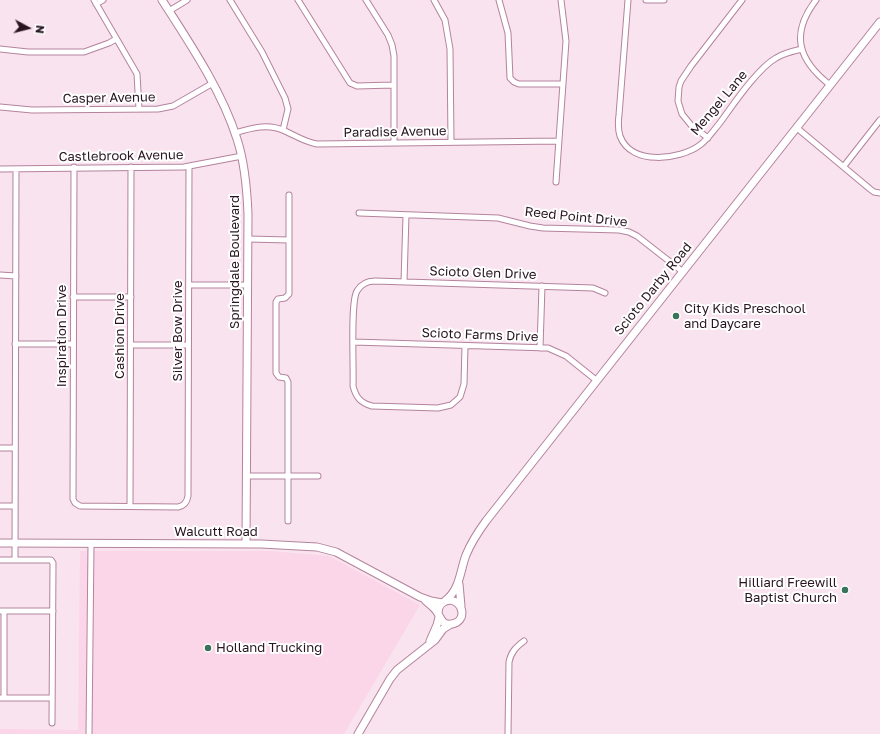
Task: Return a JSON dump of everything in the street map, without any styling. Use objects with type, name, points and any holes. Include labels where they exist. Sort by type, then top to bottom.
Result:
[{"type":"street","points":[[103,0],[95,2],[137,74],[139,109]]},
{"type":"street","name":"Springdale Boulevard","points":[[162,0],[213,83],[225,107],[242,156],[246,186],[248,239],[246,544]]},
{"type":"street","points":[[169,11],[187,0]]},
{"type":"street","points":[[230,0],[262,52],[286,98],[288,109],[283,130]]},
{"type":"street","points":[[298,0],[350,83],[357,86],[393,85]]},
{"type":"street","points":[[366,0],[392,45],[394,56],[394,143]]},
{"type":"street","points":[[434,0],[444,20],[450,49],[451,142]]},
{"type":"street","points":[[498,0],[508,33],[510,78],[519,84],[563,84]]},
{"type":"street","points":[[556,182],[566,42],[561,0]]},
{"type":"street","name":"Mengel Lane","points":[[628,0],[618,124],[620,136],[626,145],[642,155],[667,157],[684,154],[693,150],[708,138],[768,64],[783,54],[802,49]]},
{"type":"street","points":[[646,0],[664,0]]},
{"type":"street","points":[[708,138],[691,125],[682,114],[678,101],[679,87],[681,81],[691,66],[742,0]]},
{"type":"street","points":[[816,0],[806,15],[804,21],[801,35],[802,49],[808,63],[822,79],[830,85]]},
{"type":"street","name":"Scioto Darby Road","points":[[444,602],[452,596],[459,580],[466,556],[477,533],[596,380],[880,22]]},
{"type":"street","points":[[0,49],[28,52],[84,52],[116,39]]},
{"type":"street","name":"Casper Avenue","points":[[0,107],[32,110],[158,109],[173,106],[213,83]]},
{"type":"street","points":[[844,166],[880,120]]},
{"type":"street","name":"Paradise Avenue","points":[[235,133],[253,127],[267,126],[283,130],[307,142],[317,144],[559,141]]},
{"type":"street","points":[[797,128],[874,192],[880,193]]},
{"type":"street","name":"Castlebrook Avenue","points":[[0,169],[189,166],[242,156]]},
{"type":"street","name":"Silver Bow Drive","points":[[130,506],[182,506],[188,500],[189,166]]},
{"type":"street","name":"Inspiration Drive","points":[[74,167],[73,499],[75,503],[80,506],[130,506]]},
{"type":"street","name":"Cashion Drive","points":[[130,506],[131,167]]},
{"type":"street","points":[[15,560],[16,169]]},
{"type":"street","points":[[288,521],[288,382],[286,378],[279,377],[276,373],[276,302],[278,299],[285,298],[289,294],[289,194]]},
{"type":"street","name":"Reed Point Drive","points":[[359,213],[498,218],[543,228],[619,230],[629,232],[637,236],[683,272]]},
{"type":"street","points":[[404,282],[406,215]]},
{"type":"street","points":[[248,239],[289,240]]},
{"type":"street","points":[[0,276],[16,276]]},
{"type":"street","name":"Scioto Glen Drive","points":[[354,342],[355,296],[360,286],[371,281],[593,288],[605,293]]},
{"type":"street","points":[[189,285],[248,285]]},
{"type":"street","points":[[540,348],[542,286]]},
{"type":"street","points":[[73,297],[131,297]]},
{"type":"street","points":[[354,342],[353,386],[355,394],[359,400],[372,406],[438,408],[451,405],[460,397],[464,384],[465,346]]},
{"type":"street","name":"Scioto Farms Drive","points":[[354,342],[548,348],[561,354],[596,380]]},
{"type":"street","points":[[15,344],[73,344]]},
{"type":"street","points":[[131,345],[188,345]]},
{"type":"street","points":[[0,448],[15,448]]},
{"type":"street","points":[[247,476],[318,476]]},
{"type":"street","points":[[0,506],[14,506]]},
{"type":"street","name":"Walcutt Road","points":[[0,543],[246,544],[317,547],[327,549],[343,556],[420,597],[430,604],[438,615]]},
{"type":"street","points":[[89,734],[91,544]]},
{"type":"street","points":[[0,560],[51,560],[53,563],[52,723]]},
{"type":"street","name":"Scioto Darby Road","points":[[459,580],[461,606]]},
{"type":"street","name":"Walcutt Road","points":[[420,597],[431,601],[444,602]]},
{"type":"street","points":[[358,734],[390,679],[397,670],[435,640],[443,629],[455,623],[460,618],[462,610],[461,606],[454,601],[444,602],[438,609],[437,625],[428,644]]},
{"type":"street","points":[[52,698],[2,698],[2,611],[53,611]]},
{"type":"street","points":[[438,615],[444,623],[451,624]]},
{"type":"street","points":[[508,734],[510,655],[524,640]]},
{"type":"shaded area","points":[[80,551],[270,551],[329,556],[420,605],[344,734],[0,734],[0,729],[78,730]]},
{"type":"place","name":"City Kids Preschool and Daycare","points":[[676,316]]},
{"type":"place","name":"Hilliard Freewill Baptist Church","points":[[845,590]]},
{"type":"place","name":"Holland Trucking","points":[[208,648]]}]
